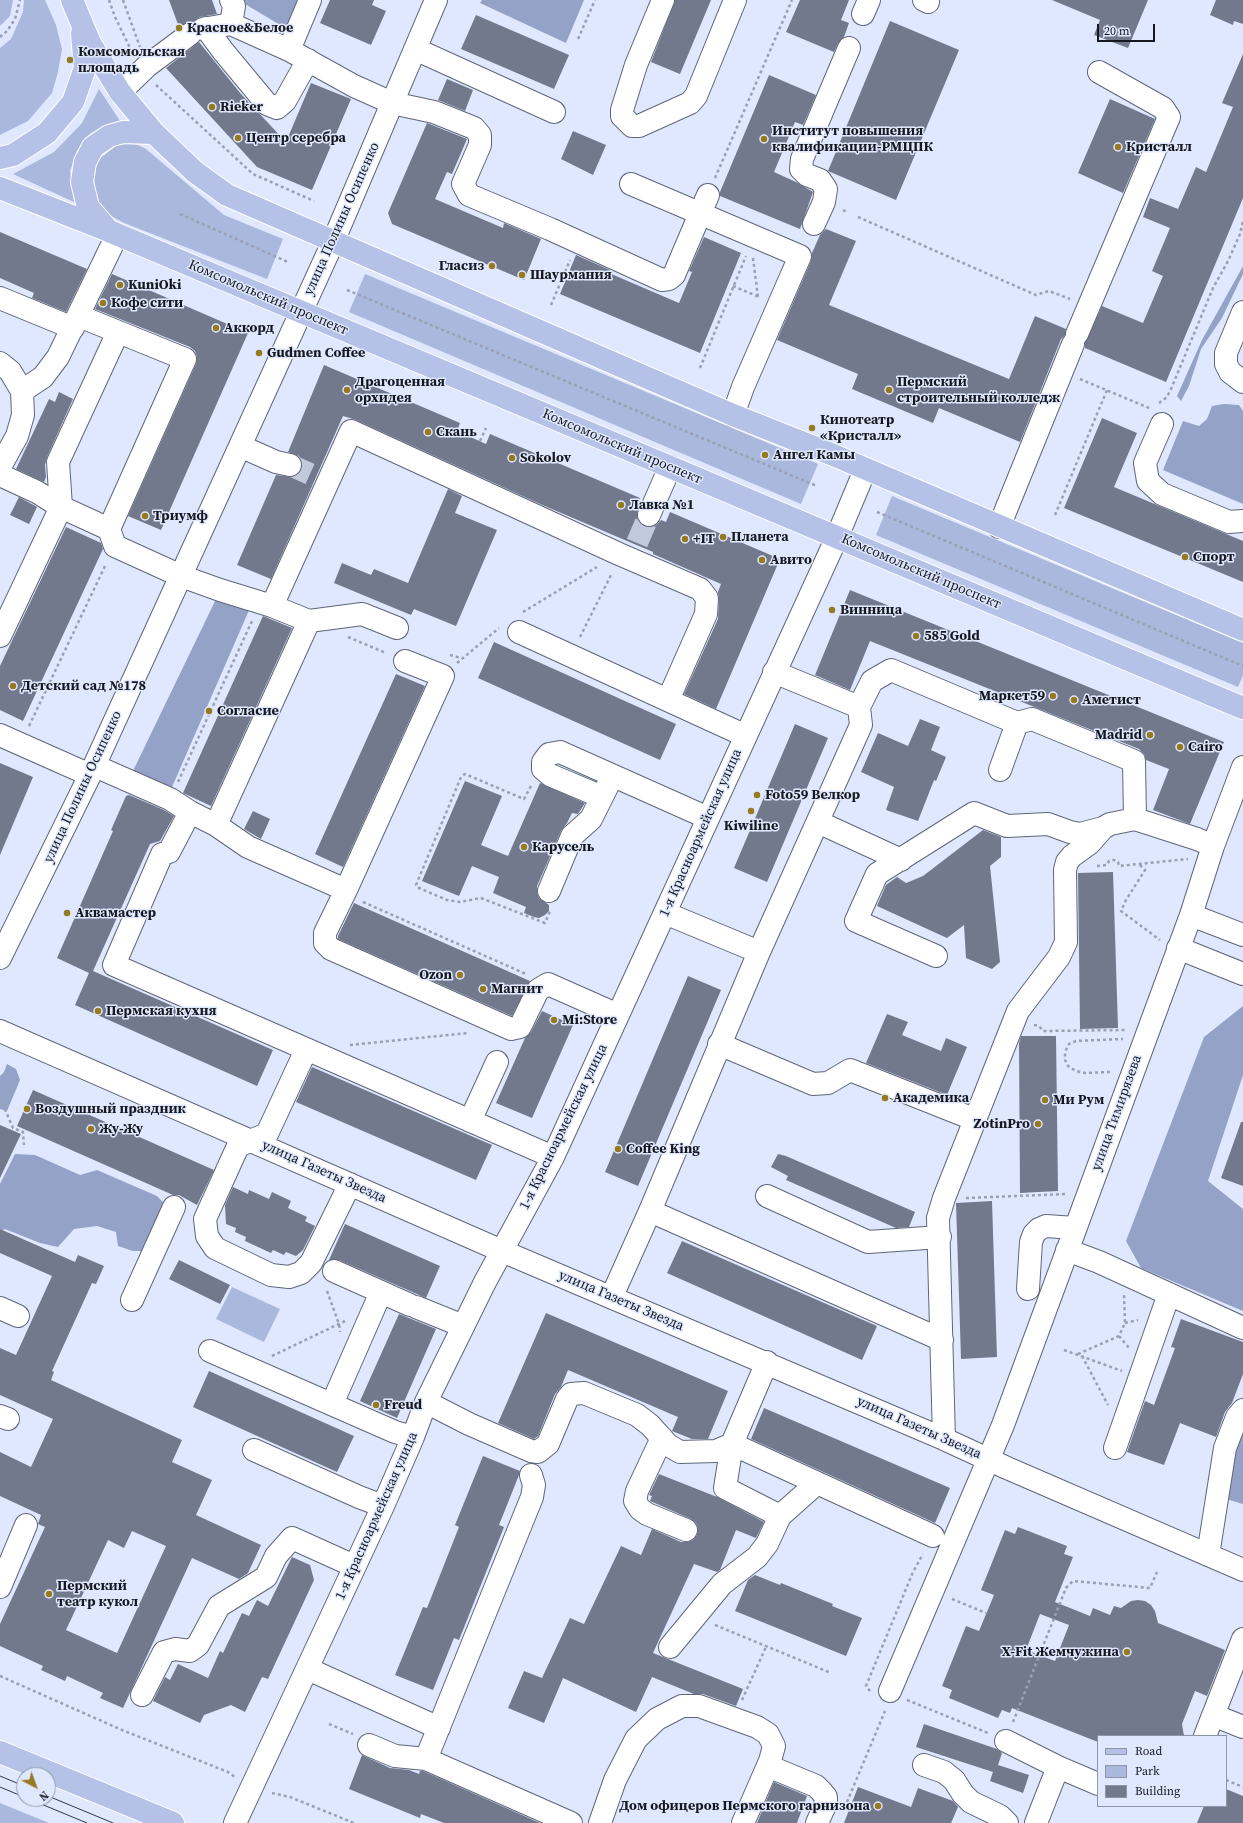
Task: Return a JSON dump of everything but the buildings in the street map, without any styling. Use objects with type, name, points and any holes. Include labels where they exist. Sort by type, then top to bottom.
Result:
[{"type":"main road","points":[[72,0],[90,43],[120,92],[154,133],[195,172],[227,195],[733,415],[825,452],[1243,630]]},
{"type":"main road","points":[[0,158],[13,155],[47,133],[72,102],[85,68],[81,24]]},
{"type":"main road","points":[[113,233],[88,207],[82,182],[85,162],[93,147],[109,136],[123,132],[154,133]]},
{"type":"main road","name":"Комсомольский проспект","points":[[0,188],[113,233],[1243,708]]},
{"type":"main road","points":[[0,1752],[173,1823]]},
{"type":"street","points":[[231,0],[234,6],[231,24]]},
{"type":"street","points":[[289,50],[310,0]]},
{"type":"street","name":"улица Полины Осипенко","points":[[0,958],[93,770],[333,242],[436,0]]},
{"type":"street","points":[[663,0],[636,65],[622,110],[622,116],[632,126],[639,126],[690,104],[696,96],[735,0]]},
{"type":"street","points":[[120,92],[144,68],[200,30],[231,24],[289,50],[354,86],[392,103],[434,112],[474,128],[480,135],[480,145],[463,184],[469,195],[662,280],[669,279],[674,275],[704,204]]},
{"type":"street","points":[[200,30],[223,51],[267,104],[278,108],[285,101],[308,60]]},
{"type":"street","points":[[733,415],[743,387],[824,202],[826,189],[820,180],[807,175],[801,169],[802,158],[849,48]]},
{"type":"street","points":[[415,49],[554,112]]},
{"type":"street","points":[[999,527],[1088,307],[1168,117],[1163,108],[1099,72]]},
{"type":"street","points":[[631,184],[704,204],[751,239],[800,256]]},
{"type":"street","points":[[22,390],[43,377],[58,357],[76,322],[113,233]]},
{"type":"street","points":[[0,298],[76,322],[118,332],[185,359],[112,537]]},
{"type":"street","points":[[1243,312],[1226,353],[1226,364],[1230,372],[1243,382]]},
{"type":"street","points":[[0,636],[61,507],[58,462],[118,332]]},
{"type":"street","points":[[0,363],[10,371],[22,390],[23,415],[17,436],[0,467]]},
{"type":"street","points":[[1162,424],[1145,463],[1148,481],[1162,494],[1229,522],[1243,521]]},
{"type":"street","points":[[267,604],[319,478],[351,431],[627,553],[700,589],[707,598],[706,614],[668,700]]},
{"type":"street","points":[[240,446],[276,462],[290,466]]},
{"type":"street","points":[[649,515],[670,467]]},
{"type":"street","name":"1-я Красноармейская улица","points":[[235,1823],[250,1787],[308,1669],[354,1566],[383,1506],[413,1437],[426,1402],[463,1326],[553,1157],[837,537],[865,470]]},
{"type":"street","points":[[0,474],[37,492],[181,576],[220,590],[267,604],[309,621],[362,614],[397,628]]},
{"type":"street","points":[[216,825],[309,621]]},
{"type":"street","points":[[512,624],[571,655],[746,736]]},
{"type":"street","points":[[405,661],[443,676],[325,933],[325,943],[330,949],[511,1029],[520,1027],[538,990],[548,984],[618,1015]]},
{"type":"street","points":[[612,1296],[650,1211],[759,952],[861,725],[859,707],[872,681],[891,670],[1017,723],[1032,719],[1134,761],[1135,819]]},
{"type":"street","points":[[774,672],[859,707]]},
{"type":"street","points":[[1000,770],[1017,723]]},
{"type":"street","points":[[0,735],[170,799],[190,812],[216,825],[248,847],[345,892]]},
{"type":"street","points":[[602,797],[550,775],[543,769],[543,762],[549,754],[560,752],[708,818]]},
{"type":"street","name":"улица Тимирязева","points":[[898,1695],[1003,1425],[1075,1228],[1172,946],[1191,915],[1213,846],[1243,767]]},
{"type":"street","points":[[549,891],[572,836],[592,819],[611,776]]},
{"type":"street","points":[[190,812],[169,852],[162,854],[114,965],[553,1157]]},
{"type":"street","points":[[936,956],[856,920],[877,874],[974,813],[1007,826],[1048,824],[1080,834],[1102,828],[1110,824],[1135,819],[1197,838],[1213,846]]},
{"type":"street","points":[[818,822],[901,860]]},
{"type":"street","points":[[944,1438],[940,1237],[938,1218],[944,1198],[976,1120],[1018,1010],[1059,957],[1066,942],[1065,870],[1067,862],[1072,856],[1090,843],[1102,828]]},
{"type":"street","points":[[665,913],[759,952]]},
{"type":"street","points":[[1191,915],[1243,935]]},
{"type":"street","points":[[1172,946],[1243,974]]},
{"type":"street","name":"улица Газеты Звезда","points":[[0,1031],[252,1140],[502,1251],[612,1296],[944,1438],[1243,1570]]},
{"type":"street","points":[[719,1044],[813,1084],[828,1083],[850,1070],[976,1120]]},
{"type":"street","points":[[306,1050],[267,1134],[238,1146],[205,1219],[207,1236],[215,1248],[271,1275],[289,1277],[301,1273],[311,1263],[350,1184]]},
{"type":"street","points":[[470,1121],[496,1062]]},
{"type":"street","points":[[767,1196],[868,1242],[940,1237]]},
{"type":"street","points":[[132,1300],[174,1207]]},
{"type":"street","points":[[650,1211],[942,1340]]},
{"type":"street","points":[[1028,1289],[1031,1242],[1034,1234],[1039,1229],[1046,1226],[1075,1228]]},
{"type":"street","points":[[1066,1250],[1124,1274],[1243,1328]]},
{"type":"street","points":[[334,1270],[413,1306],[463,1326]]},
{"type":"street","points":[[332,1404],[381,1292]]},
{"type":"street","points":[[1118,1439],[1169,1294]]},
{"type":"street","points":[[210,1351],[395,1432],[413,1437]]},
{"type":"street","points":[[767,1362],[732,1444],[725,1488],[780,1516]]},
{"type":"street","points":[[426,1402],[469,1424],[531,1451],[538,1452],[548,1444],[567,1399],[571,1394],[584,1393],[637,1415],[650,1425],[668,1445],[680,1452],[716,1451],[732,1444],[933,1536]]},
{"type":"street","points":[[1208,1555],[1224,1448],[1237,1417],[1243,1410]]},
{"type":"street","points":[[662,1438],[637,1491],[635,1501],[640,1509],[647,1514],[686,1530]]},
{"type":"street","points":[[254,1450],[359,1497],[383,1506]]},
{"type":"street","points":[[426,1758],[532,1497],[534,1485],[531,1476]]},
{"type":"street","points":[[670,1647],[722,1584],[758,1557],[767,1544],[780,1516],[817,1483]]},
{"type":"street","points":[[0,1587],[26,1525]]},
{"type":"street","points":[[142,1695],[164,1652],[175,1650],[190,1651],[198,1645],[218,1606],[266,1577],[276,1556],[292,1538],[354,1566]]},
{"type":"street","points":[[1205,1735],[1243,1639]]},
{"type":"street","points":[[308,1669],[438,1728]]},
{"type":"street","points":[[600,1823],[616,1780],[636,1739],[657,1719],[682,1706],[699,1706],[757,1727],[768,1734],[774,1746],[768,1766],[743,1823]]},
{"type":"street","points":[[1213,1715],[1243,1727]]},
{"type":"street","points":[[1006,1741],[1058,1767],[1097,1784]]},
{"type":"street","points":[[369,1745],[395,1756],[426,1758],[571,1823]]},
{"type":"street","points":[[924,1765],[944,1772],[954,1780],[963,1794],[971,1802],[1000,1816],[1007,1823]]},
{"type":"street","points":[[768,1766],[816,1786],[821,1791],[826,1797],[826,1803],[817,1823]]},
{"type":"street","points":[[1036,1823],[1058,1767]]},
{"type":"path","points":[[0,37],[7,31],[15,19],[20,0]]},
{"type":"path","points":[[109,0],[115,17],[144,68],[253,174],[314,201]]},
{"type":"path","points":[[123,0],[144,68]]},
{"type":"path","points":[[578,39],[595,0]]},
{"type":"path","points":[[704,204],[792,0]]},
{"type":"path","points":[[180,214],[288,262]]},
{"type":"path","points":[[858,217],[1036,295],[1049,291],[1088,307]]},
{"type":"path","points":[[1062,371],[1150,408],[1167,397],[1213,288],[1228,261],[1240,234],[1243,221]]},
{"type":"path","points":[[700,368],[751,239]]},
{"type":"path","points":[[751,239],[758,297]]},
{"type":"path","points":[[551,305],[578,242]]},
{"type":"path","points":[[733,286],[779,306]]},
{"type":"path","points":[[348,290],[817,486]]},
{"type":"path","points":[[1054,515],[1107,390]]},
{"type":"path","points":[[480,441],[486,428]]},
{"type":"path","points":[[877,512],[1243,666]]},
{"type":"path","points":[[21,743],[112,537]]},
{"type":"path","points":[[443,676],[461,658],[512,624],[627,553]]},
{"type":"path","points":[[571,655],[627,553]]},
{"type":"path","points":[[170,799],[267,604]]},
{"type":"path","points":[[342,635],[405,661]]},
{"type":"path","points":[[543,762],[524,799],[466,774],[461,777],[416,885],[419,888],[447,900],[460,902],[481,898],[545,923],[556,899],[549,891]]},
{"type":"path","points":[[1097,866],[1107,866],[1109,861],[1114,860],[1118,862],[1119,866],[1140,865],[1191,858]]},
{"type":"path","points":[[1140,865],[1145,870],[1126,900],[1121,912],[1172,946]]},
{"type":"path","points":[[345,892],[548,984]]},
{"type":"path","points":[[1012,1028],[1028,1024],[1039,1026],[1044,1031],[1130,1030]]},
{"type":"path","points":[[345,1046],[471,1033]]},
{"type":"path","points":[[1114,1072],[1085,1073],[1076,1071],[1068,1066],[1065,1060],[1065,1052],[1069,1044],[1076,1041],[1126,1039]]},
{"type":"path","points":[[0,1098],[13,1128],[23,1132],[24,1145]]},
{"type":"path","points":[[944,1198],[1068,1194]]},
{"type":"path","points":[[1078,1354],[1119,1336],[1125,1323],[1124,1274]]},
{"type":"path","points":[[248,1368],[346,1320]]},
{"type":"path","points":[[1064,1350],[1140,1378]]},
{"type":"path","points":[[1082,1356],[1118,1439]]},
{"type":"path","points":[[898,1695],[1006,1741],[1066,1588],[1073,1581],[1150,1588],[1157,1572]]},
{"type":"path","points":[[949,1598],[986,1613]]},
{"type":"path","points":[[695,1617],[831,1674]]},
{"type":"path","points":[[733,1719],[766,1647]]},
{"type":"path","points":[[0,1676],[122,1730],[228,1772]]},
{"type":"path","points":[[1227,1780],[1243,1787]]},
{"type":"path","points":[[290,1797],[354,1823]]},
{"type":"green space","points":[[0,0],[13,0],[10,16],[0,26]]},
{"type":"green space","points":[[24,0],[45,0],[56,25],[62,49],[58,72],[52,93],[28,121],[0,135],[0,48],[11,39],[23,12]]},
{"type":"green space","points":[[99,89],[120,121],[91,133],[77,151],[70,171],[74,202],[13,174],[54,152],[82,123]]},
{"type":"green space","points":[[117,145],[138,145],[146,149],[224,215],[283,239],[267,279],[124,223],[111,216],[100,204],[95,190],[94,177],[98,160]]},
{"type":"green space","points":[[365,274],[818,464],[801,504],[349,312]]},
{"type":"green space","points":[[892,496],[1243,643],[1243,675],[1238,687],[876,535]]},
{"type":"green space","points":[[232,1287],[280,1309],[264,1342],[216,1319]]},
{"type":"green space","points":[[0,1803],[49,1823],[0,1823]]},
{"type":"shaded area","points":[[244,0],[302,0],[290,31],[245,4]]},
{"type":"shaded area","points":[[482,0],[584,0],[566,43],[480,3]]},
{"type":"shaded area","points":[[1243,266],[1243,274],[1222,318],[1201,349],[1189,386],[1181,401],[1177,396],[1202,340]]},
{"type":"shaded area","points":[[1224,404],[1239,405],[1243,411],[1243,504],[1163,470],[1183,421],[1199,426],[1207,419],[1212,406]]},
{"type":"shaded area","points":[[218,595],[250,608],[169,794],[131,775]]},
{"type":"shaded area","points":[[1243,1006],[1243,1075],[1208,1181],[1243,1209],[1243,1311],[1141,1268],[1126,1241],[1204,1037]]},
{"type":"shaded area","points":[[7,1064],[16,1069],[20,1080],[7,1111],[0,1109],[0,1076],[4,1072]]},
{"type":"shaded area","points":[[15,1154],[35,1155],[80,1175],[97,1170],[157,1196],[167,1206],[145,1251],[133,1251],[118,1246],[116,1232],[97,1226],[74,1229],[58,1247],[40,1243],[5,1229],[0,1231],[0,1184]]},
{"type":"shaded area","points":[[1243,1427],[1243,1504],[1226,1499],[1226,1471]]},
{"type":"tunnel","points":[[290,465],[310,474]]},
{"type":"tunnel","points":[[637,543],[649,515]]},
{"type":"tram line","points":[[0,1776],[16,1783]]},
{"type":"tram line","points":[[0,1787],[16,1794]]},
{"type":"tram line","points":[[56,1799],[113,1823]]},
{"type":"tram line","points":[[48,1807],[87,1823]]},
{"type":"place","name":"Красное&Белое","points":[[179,28]]},
{"type":"place","name":"Комсомольская площадь","points":[[70,60]]},
{"type":"place","name":"Rieker","points":[[212,107]]},
{"type":"place","name":"Центр серебра","points":[[238,138]]},
{"type":"place","name":"Институт повышения квалификации-РМЦПК","points":[[764,139]]},
{"type":"place","name":"Кристалл","points":[[1118,147]]},
{"type":"place","name":"Гласиз","points":[[492,266]]},
{"type":"place","name":"Шаурмания","points":[[522,275]]},
{"type":"place","name":"KuniOki","points":[[120,285]]},
{"type":"place","name":"Кофе сити","points":[[103,303]]},
{"type":"place","name":"Аккорд","points":[[216,328]]},
{"type":"place","name":"Gudmen Coffee","points":[[259,353]]},
{"type":"place","name":"Драгоценная орхидея","points":[[347,390]]},
{"type":"place","name":"Пермский строительный колледж","points":[[889,390]]},
{"type":"place","name":"Кинотеатр «Кристалл»","points":[[812,428]]},
{"type":"place","name":"Скань","points":[[428,432]]},
{"type":"place","name":"Ангел Камы","points":[[765,455]]},
{"type":"place","name":"Sokolov","points":[[512,458]]},
{"type":"place","name":"Лавка №1","points":[[621,505]]},
{"type":"place","name":"Триумф","points":[[145,516]]},
{"type":"place","name":"Планета","points":[[723,537]]},
{"type":"place","name":"+IT","points":[[685,539]]},
{"type":"place","name":"Спорт","points":[[1185,557]]},
{"type":"place","name":"Авито","points":[[762,560]]},
{"type":"place","name":"Винница","points":[[832,610]]},
{"type":"place","name":"585 Gold","points":[[916,636]]},
{"type":"place","name":"Детский сад №178","points":[[13,686]]},
{"type":"place","name":"Маркет59","points":[[1053,696]]},
{"type":"place","name":"Аметист","points":[[1074,700]]},
{"type":"place","name":"Согласие","points":[[209,711]]},
{"type":"place","name":"Madrid","points":[[1150,735]]},
{"type":"place","name":"Cairo","points":[[1180,747]]},
{"type":"place","name":"Foto59 Велкор","points":[[757,795]]},
{"type":"place","name":"Kiwiline","points":[[751,811]]},
{"type":"place","name":"Карусель","points":[[524,847]]},
{"type":"place","name":"Аквамастер","points":[[67,913]]},
{"type":"place","name":"Ozon","points":[[460,975]]},
{"type":"place","name":"Магнит","points":[[483,989]]},
{"type":"place","name":"Пермская кухня","points":[[98,1011]]},
{"type":"place","name":"Mi:Store","points":[[554,1020]]},
{"type":"place","name":"Академика","points":[[885,1098]]},
{"type":"place","name":"Ми Рум","points":[[1045,1100]]},
{"type":"place","name":"Воздушный праздник","points":[[27,1109]]},
{"type":"place","name":"ZotinPro","points":[[1038,1124]]},
{"type":"place","name":"Жу-Жу","points":[[91,1129]]},
{"type":"place","name":"Coffee King","points":[[618,1149]]},
{"type":"place","name":"Freud","points":[[376,1405]]},
{"type":"place","name":"Пермский театр кукол","points":[[49,1594]]},
{"type":"place","name":"X-Fit Жемчужина","points":[[1127,1652]]},
{"type":"place","name":"Дом офицеров Пермского гарнизона","points":[[878,1806]]}]
